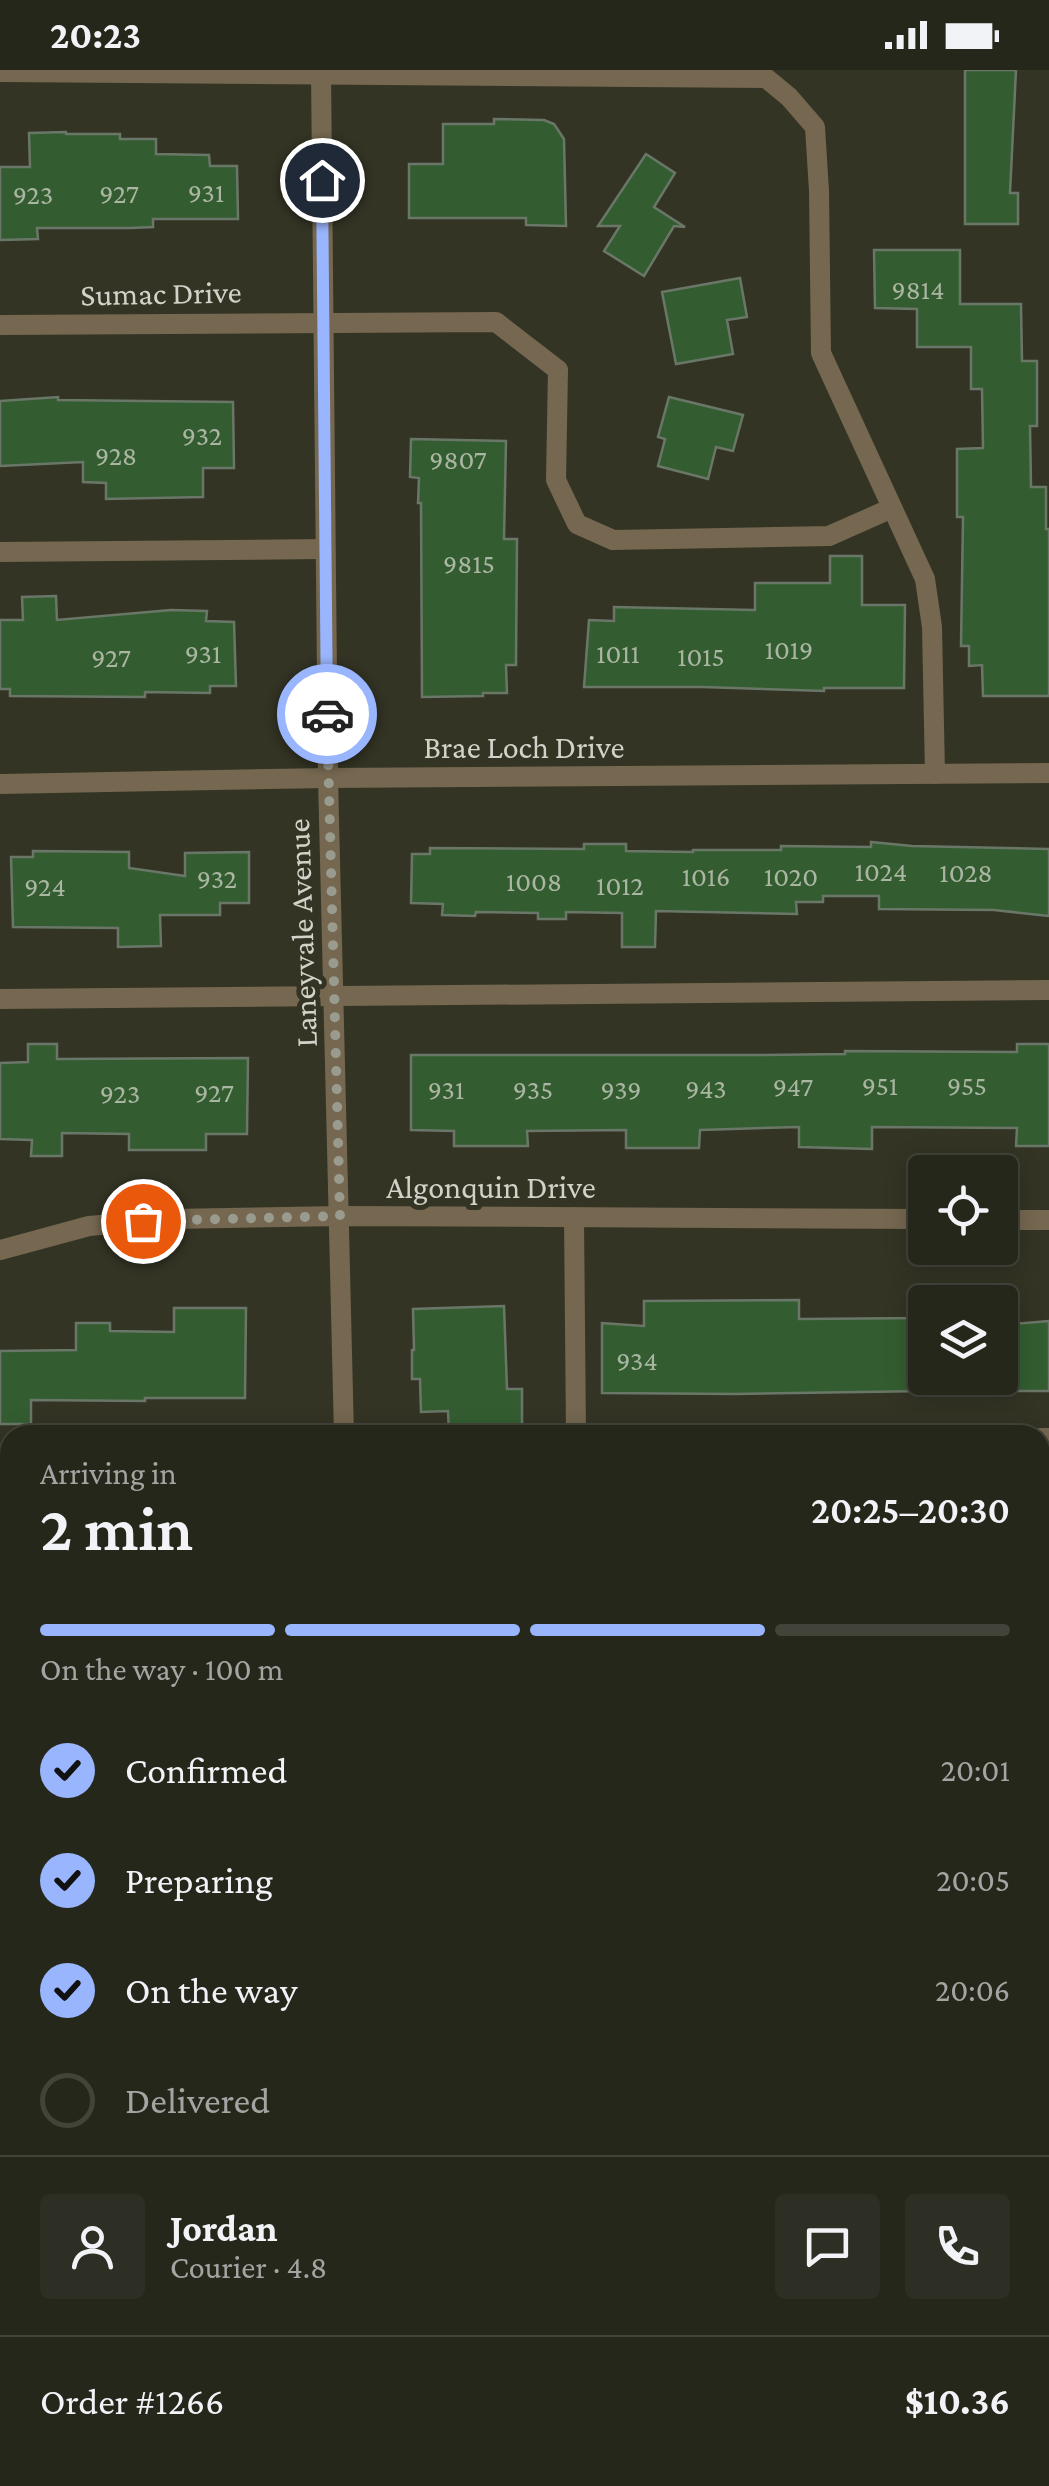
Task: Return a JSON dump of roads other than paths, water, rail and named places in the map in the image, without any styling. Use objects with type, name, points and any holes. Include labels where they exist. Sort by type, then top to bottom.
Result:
[{"type":"street","points":[[0,72],[766,78],[815,127],[821,353],[924,579],[932,627],[935,774]]},
{"type":"street","name":"Laneyvale Avenue","points":[[321,72],[328,778],[344,1425]]},
{"type":"street","name":"Sumac Drive","points":[[0,325],[496,322],[558,370],[556,480],[577,524],[613,540],[829,536],[892,508]]},
{"type":"street","points":[[0,552],[325,549]]},
{"type":"street","name":"Brae Loch Drive","points":[[0,784],[1049,773]]},
{"type":"street","points":[[0,1000],[1049,990]]},
{"type":"street","points":[[574,1217],[576,1425]]},
{"type":"street","name":"Algonquin Drive","points":[[0,1250],[89,1226],[170,1219],[908,1219]]},
{"type":"street","points":[[1018,1220],[1049,1220]]}]
